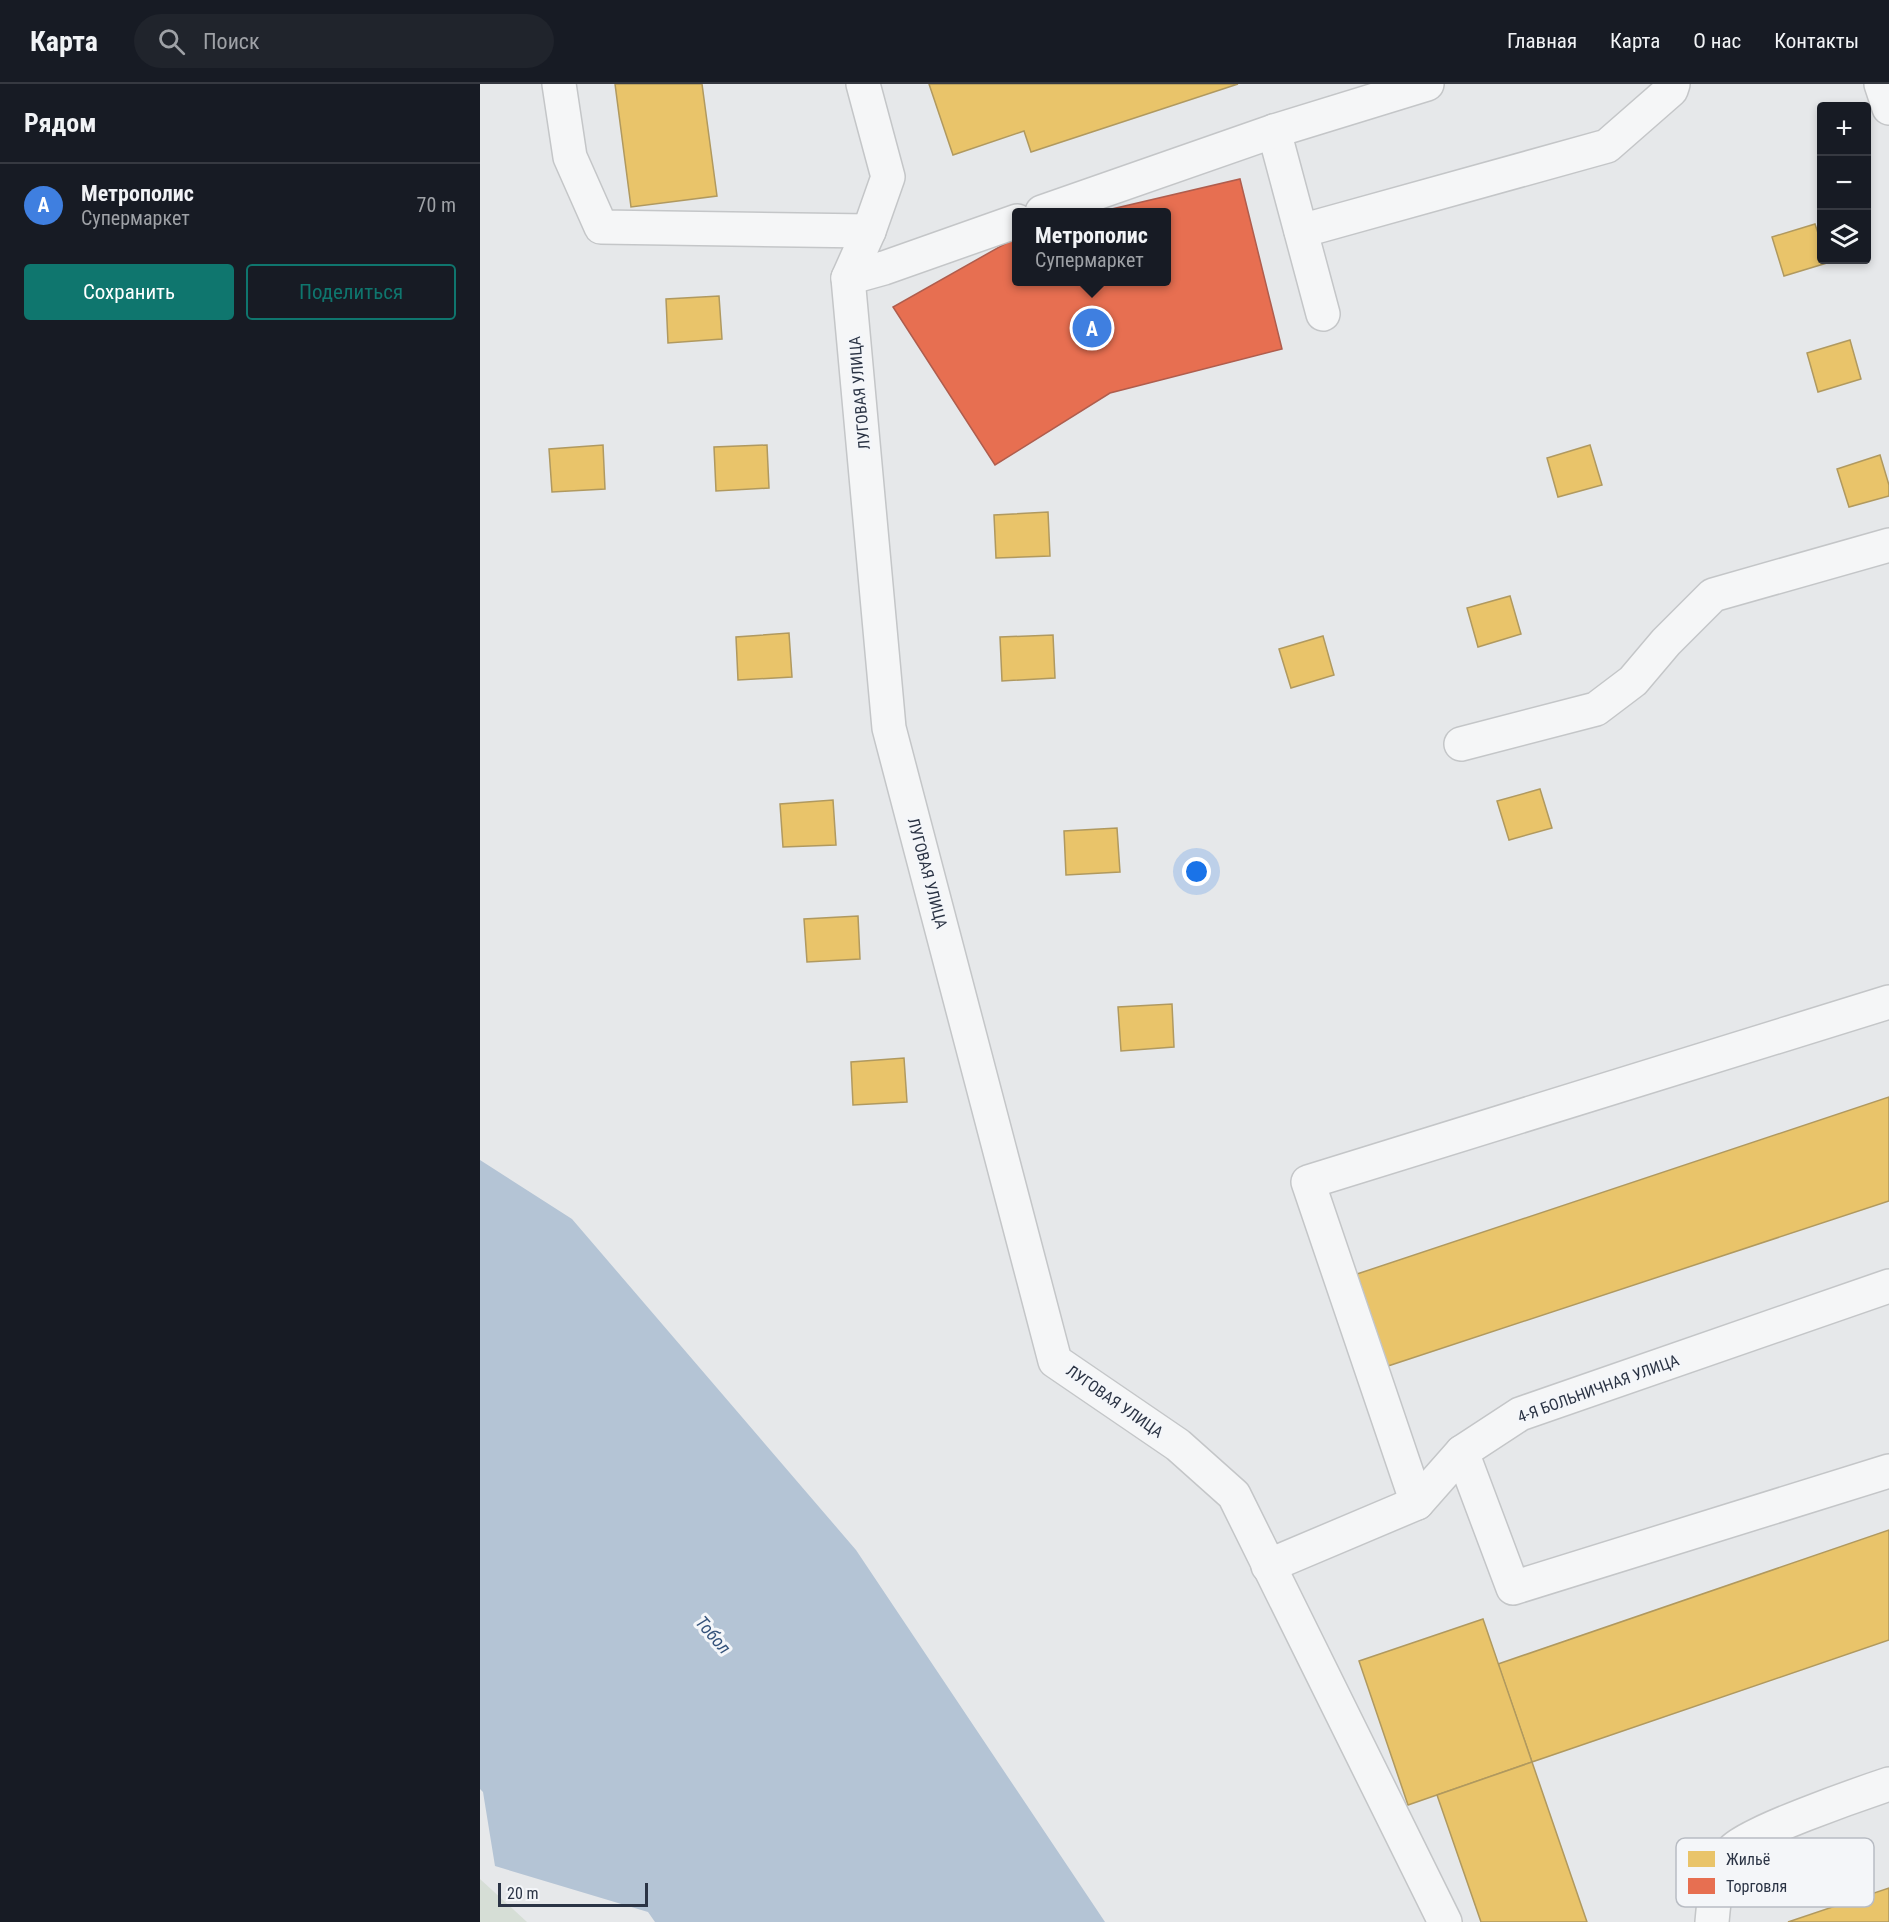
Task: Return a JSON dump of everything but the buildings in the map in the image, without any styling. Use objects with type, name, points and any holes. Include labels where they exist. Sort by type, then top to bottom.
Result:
[{"type":"street","points":[[559,84],[570,156],[601,227],[869,231]]},
{"type":"street","name":"ЛУГОВАЯ УЛИЦА","points":[[863,84],[888,177],[869,231],[848,278],[890,729],[1055,1360],[1178,1445],[1234,1495],[1445,1922]]},
{"type":"street","points":[[1055,208],[1274,131],[1426,84]]},
{"type":"street","points":[[1301,231],[1607,146],[1671,90],[1673,84]]},
{"type":"street","points":[[1881,84],[1889,108]]},
{"type":"street","points":[[1274,131],[1323,314]]},
{"type":"street","points":[[848,278],[884,268],[1012,223]]},
{"type":"street","points":[[1461,744],[1596,709],[1633,681],[1666,642],[1713,595],[1889,544]]},
{"type":"street","points":[[1417,1503],[1308,1182],[1889,1002]]},
{"type":"street","name":"4-Я БОЛЬНИЧНАЯ УЛИЦА","points":[[1268,1566],[1417,1503],[1462,1452],[1520,1414],[1889,1286]]},
{"type":"street","points":[[1462,1452],[1513,1588],[1889,1471]]},
{"type":"street","points":[[1751,1838],[1889,1784]]},
{"type":"street","points":[[1712,1922],[1714,1907]]},
{"type":"shaded area","points":[[480,1879],[527,1922],[480,1922]]},
{"type":"water","name":"Тобол","points":[[480,1160],[572,1219],[856,1550],[1105,1922],[655,1922],[648,1912],[495,1866],[483,1792],[480,1789]]},
{"type":"place","name":"Метрополис","points":[[1092,328]]}]
